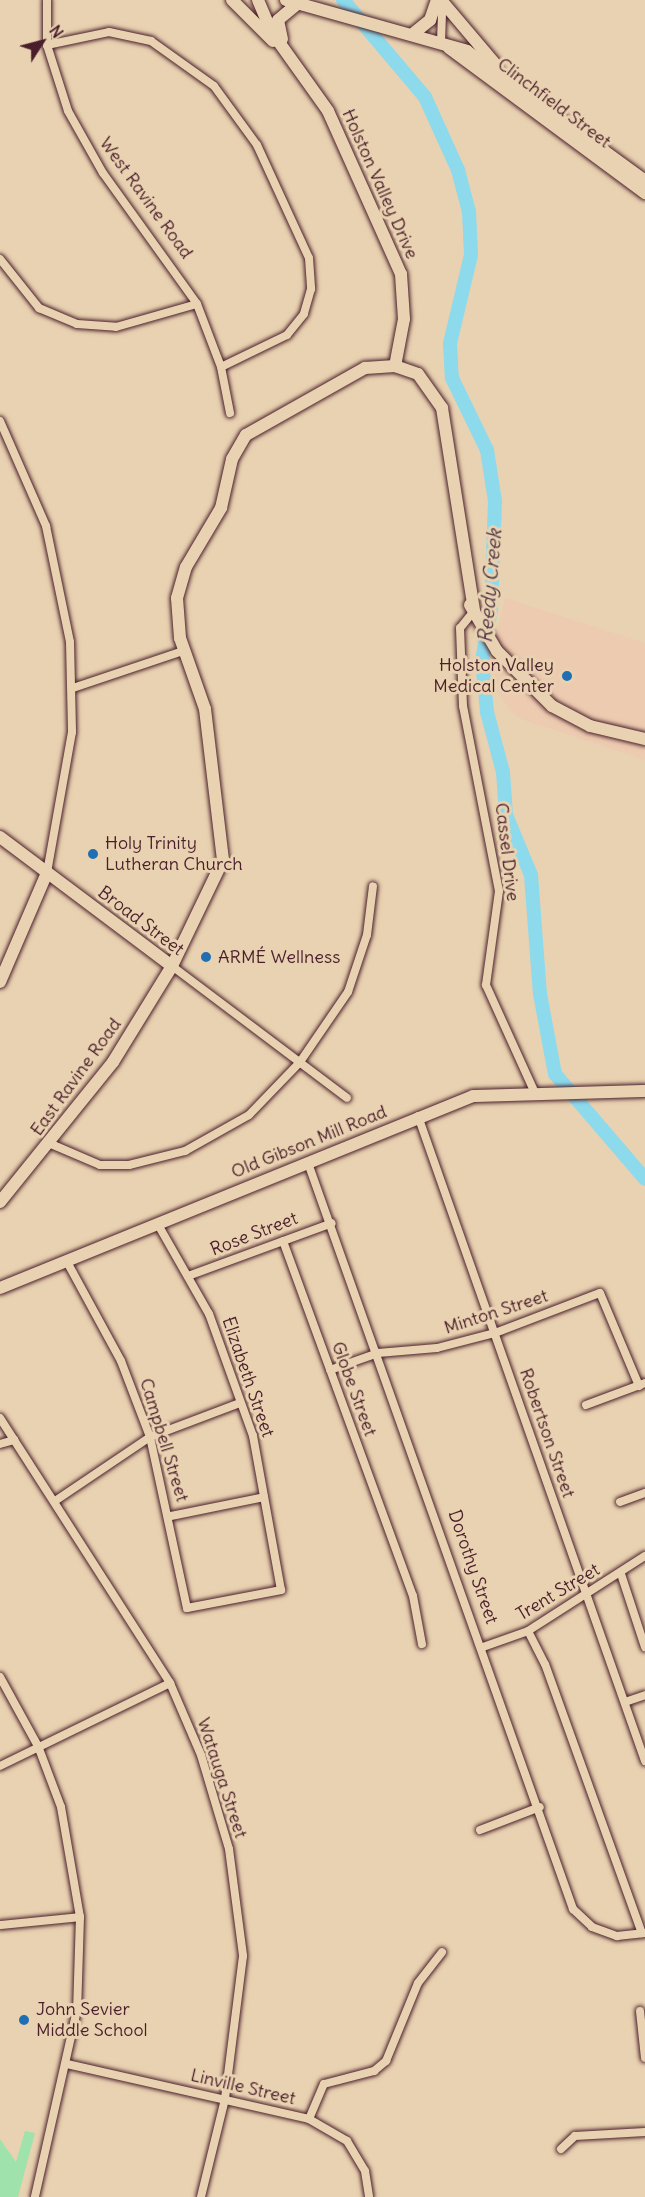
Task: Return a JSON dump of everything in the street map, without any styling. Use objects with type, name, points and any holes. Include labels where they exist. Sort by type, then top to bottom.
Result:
[{"type":"street","name":"West Ravine Road","points":[[47,0],[47,45],[85,143],[196,304],[221,367],[230,413]]},
{"type":"street","points":[[232,0],[290,54]]},
{"type":"street","name":"Holston Valley Drive","points":[[258,0],[271,31],[290,54],[328,111],[401,274],[404,319],[395,366]]},
{"type":"street","points":[[414,33],[433,16],[439,0]]},
{"type":"street","points":[[439,0],[445,12],[441,42]]},
{"type":"street","points":[[439,0],[510,82]]},
{"type":"street","points":[[290,54],[278,20],[292,1]]},
{"type":"street","name":"Clinchfield Street","points":[[292,1],[414,33],[472,54],[645,181]]},
{"type":"street","points":[[47,45],[109,32],[151,41],[214,86],[257,145],[309,258],[311,289],[304,314],[287,335],[221,367]]},
{"type":"street","name":"Clinchfield Street","points":[[441,42],[645,193]]},
{"type":"street","points":[[0,259],[39,308],[77,324],[117,327],[196,304]]},
{"type":"street","points":[[172,966],[213,886],[224,848],[203,697],[183,651],[177,611],[182,576],[220,508],[238,445],[261,424],[352,374],[395,366],[423,378],[442,408],[476,614],[497,651],[542,695],[602,725],[645,739]]},
{"type":"street","points":[[0,421],[30,482],[55,557],[73,688],[68,778],[48,873],[0,982]]},
{"type":"street","name":"Cassel Drive","points":[[476,614],[460,628],[463,706],[499,891],[486,985],[541,1093]]},
{"type":"street","points":[[73,688],[183,651]]},
{"type":"street","name":"Broad Street","points":[[0,837],[347,1098]]},
{"type":"street","points":[[51,1144],[100,1165],[129,1165],[185,1151],[249,1115],[300,1062],[348,992],[360,965],[373,886]]},
{"type":"street","name":"East Ravine Road","points":[[0,1202],[51,1144],[113,1062],[172,966]]},
{"type":"street","name":"Old Gibson Mill Road","points":[[0,1288],[418,1116],[473,1096],[645,1091]]},
{"type":"street","name":"Robertson Street","points":[[418,1116],[645,1761]]},
{"type":"street","name":"Dorothy Street","points":[[308,1163],[332,1223],[540,1807],[573,1909],[592,1927],[617,1935],[643,1933]]},
{"type":"street","name":"Elizabeth Street","points":[[157,1223],[209,1314],[253,1436],[281,1590],[187,1608]]},
{"type":"street","name":"Rose Street","points":[[188,1276],[332,1223]]},
{"type":"street","name":"Globe Street","points":[[283,1241],[393,1550],[413,1596],[422,1644]]},
{"type":"street","name":"Campbell Street","points":[[66,1260],[121,1361],[150,1437],[171,1516],[187,1608]]},
{"type":"street","name":"Minton Street","points":[[330,1370],[378,1353],[437,1348],[495,1333],[600,1293],[642,1385]]},
{"type":"street","points":[[586,1405],[642,1385]]},
{"type":"street","points":[[55,1501],[150,1437],[240,1403]]},
{"type":"street","name":"Watauga Street","points":[[0,1418],[170,1683],[201,1755],[229,1849],[243,1956],[225,2099],[201,2197]]},
{"type":"street","points":[[0,1444],[14,1440]]},
{"type":"street","points":[[620,1502],[645,1493]]},
{"type":"street","points":[[171,1516],[264,1497]]},
{"type":"street","name":"Trent Street","points":[[483,1647],[528,1631],[621,1574],[645,1556]]},
{"type":"street","points":[[621,1574],[645,1647]]},
{"type":"street","points":[[528,1631],[545,1664],[643,1933]]},
{"type":"street","points":[[0,1677],[38,1746],[61,1807],[80,1917],[77,2010],[67,2064],[35,2197]]},
{"type":"street","points":[[0,1766],[170,1683]]},
{"type":"street","points":[[625,1702],[645,1695]]},
{"type":"street","points":[[480,1830],[540,1807]]},
{"type":"street","points":[[0,1925],[80,1917]]},
{"type":"street","points":[[309,2119],[324,2084],[339,2076],[374,2071],[386,2061],[418,1983],[442,1952]]},
{"type":"street","points":[[640,2011],[645,2058]]},
{"type":"street","name":"Linville Street","points":[[67,2064],[309,2119],[347,2141],[365,2171],[369,2197]]},
{"type":"street","points":[[561,2149],[575,2136],[645,2132]]},
{"type":"shaded area","name":"Holston Valley Medical Center","points":[[505,598],[645,643],[645,760],[523,720],[511,711],[490,682],[488,669]]},
{"type":"green space","points":[[25,2131],[35,2133],[18,2197],[0,2197],[0,2139],[16,2162]]},
{"type":"waterway","name":"Reedy Creek","points":[[343,0],[425,97],[458,170],[469,212],[471,255],[450,343],[452,378],[487,450],[495,501],[491,610],[482,660],[487,712],[503,772],[506,815],[531,875],[540,994],[555,1074],[645,1179]]},
{"type":"place","name":"Holston Valley Medical Center","points":[[567,676]]},
{"type":"place","name":"Holy Trinity Lutheran Church","points":[[93,854]]},
{"type":"place","name":"ARMÉ Wellness","points":[[206,957]]},
{"type":"place","name":"John Sevier Middle School","points":[[24,2020]]}]
